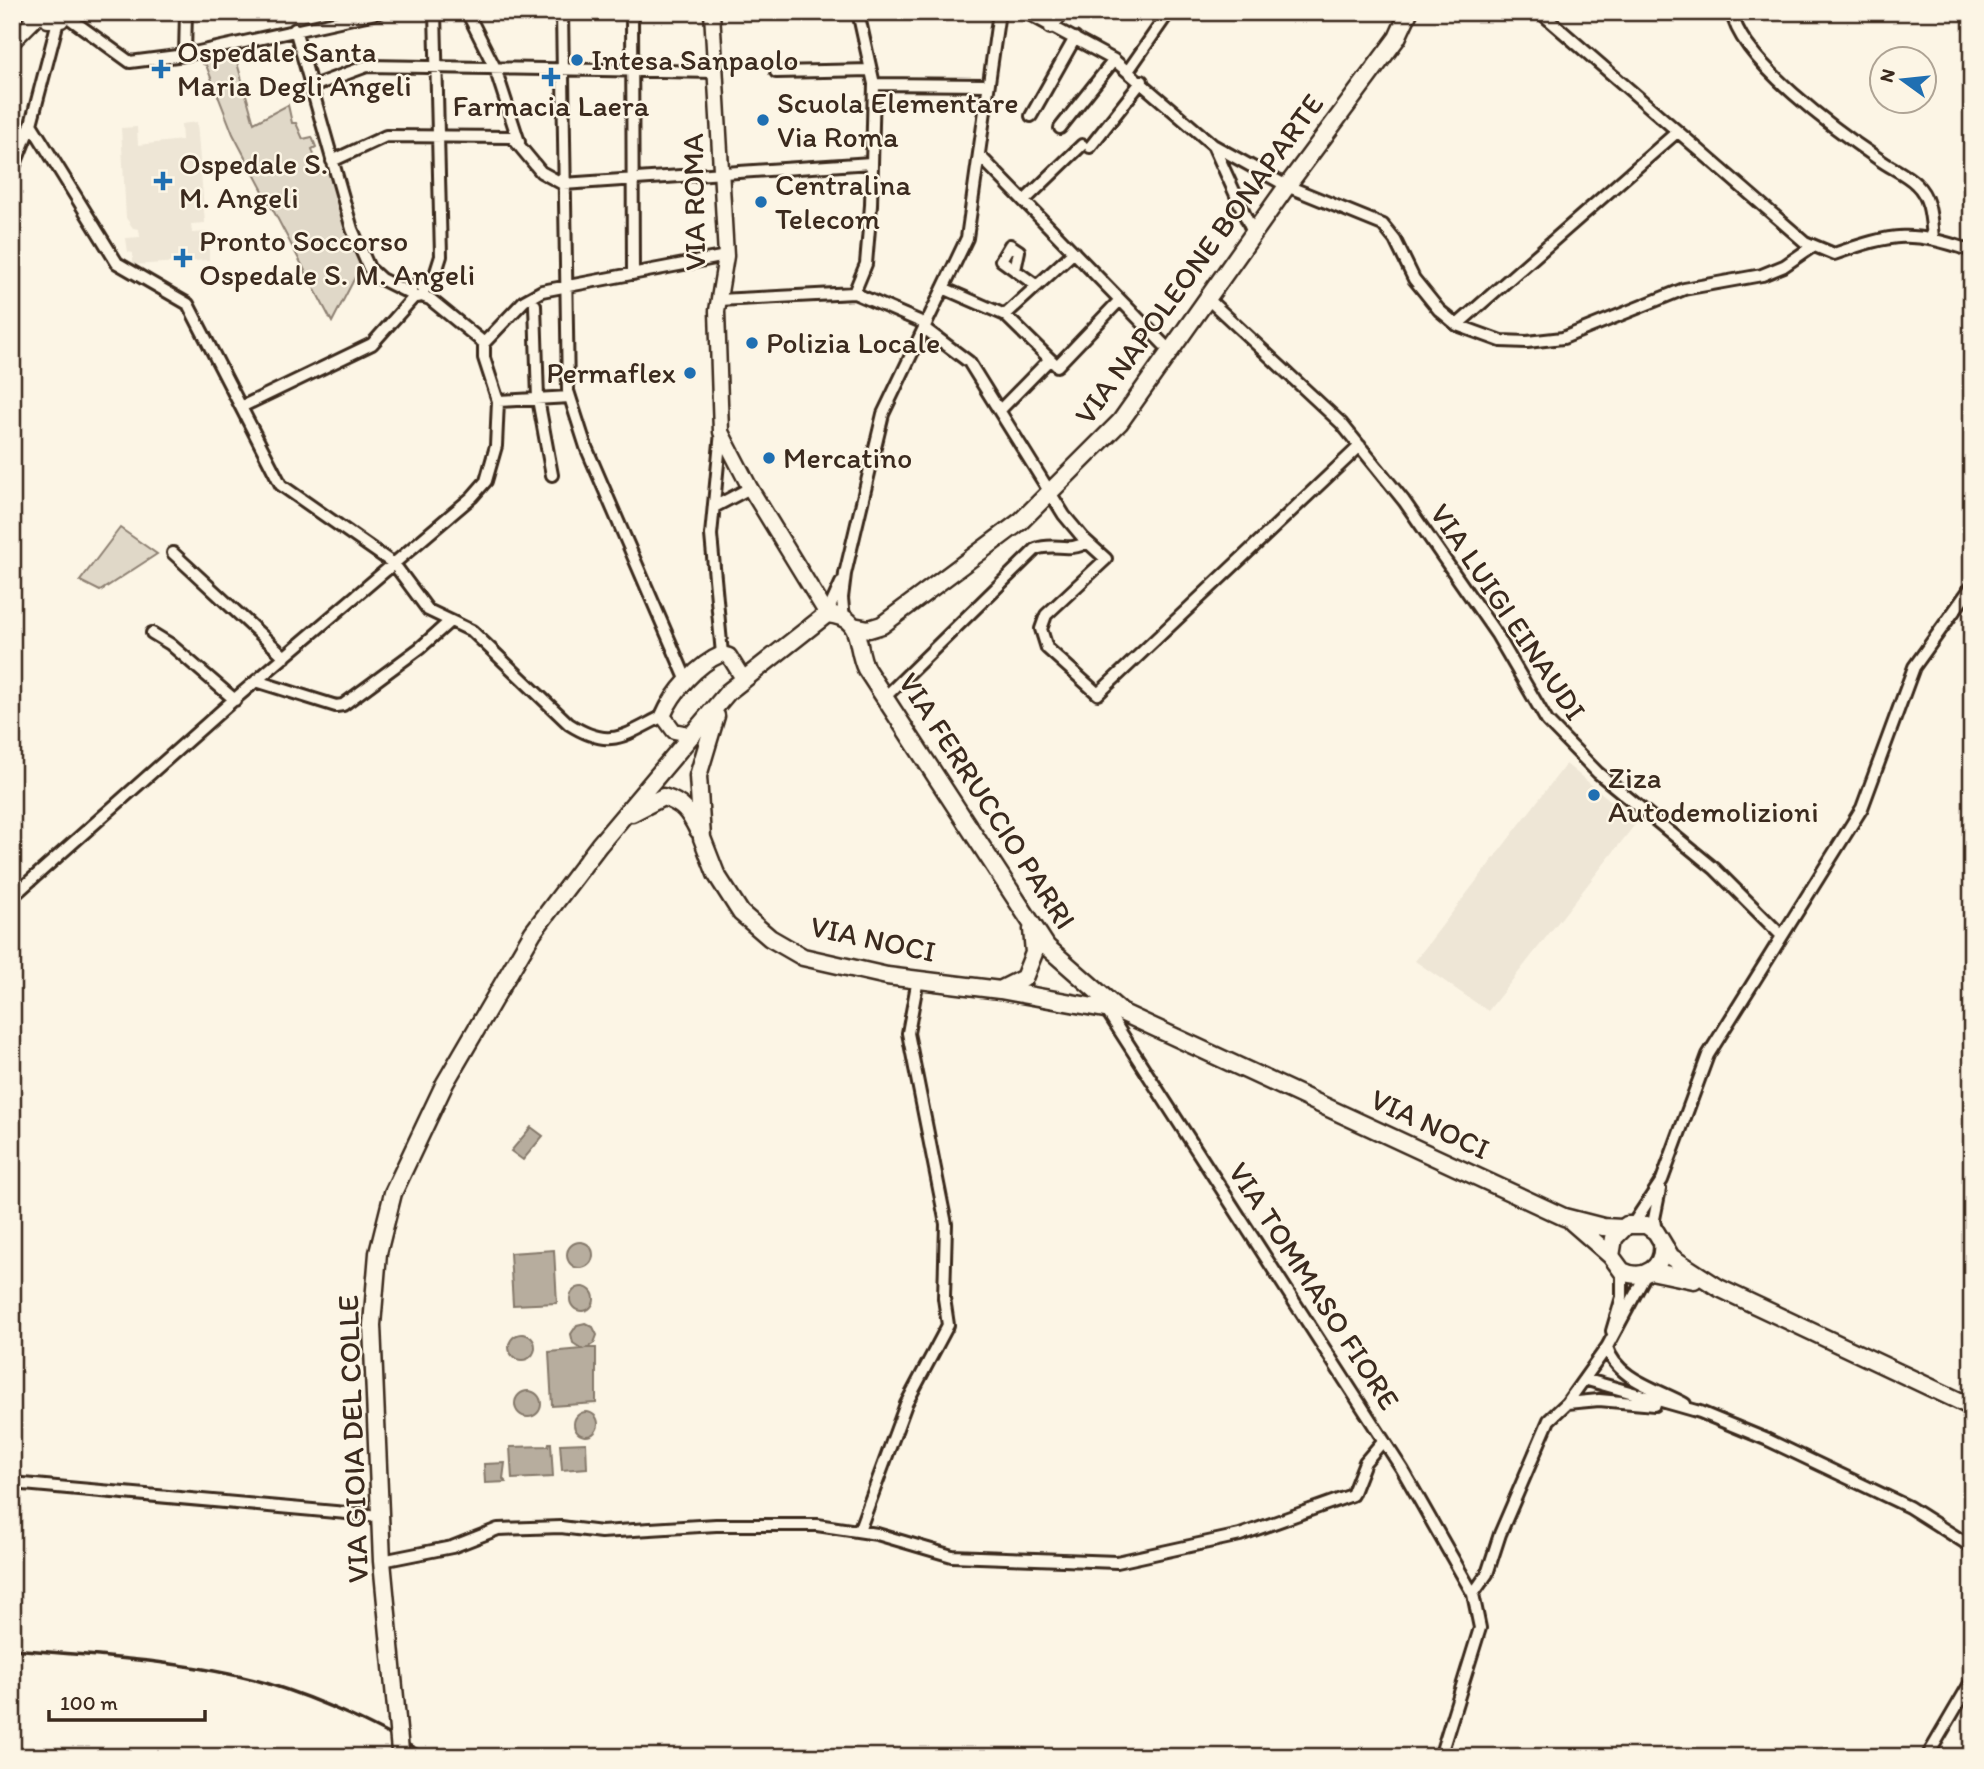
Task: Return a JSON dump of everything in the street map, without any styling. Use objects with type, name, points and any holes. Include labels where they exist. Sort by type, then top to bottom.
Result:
[{"type":"main road","name":"VIA NAPOLEONE BONAPARTE","points":[[882,625],[1021,522],[1120,422],[1209,300],[1287,186],[1397,38],[1409,12]]},
{"type":"main road","points":[[619,822],[722,701],[744,680],[827,614],[869,629],[882,625]]},
{"type":"main road","name":"VIA FERRUCCIO PARRI","points":[[849,622],[858,632],[860,657],[866,669],[1046,947],[1113,1010]]},
{"type":"main road","points":[[866,669],[869,653],[882,625]]},
{"type":"main road","name":"VIA NOCI","points":[[722,701],[708,735],[698,776],[702,838],[716,874],[741,913],[771,938],[803,957],[918,979],[1113,1010],[1564,1217],[1611,1256]]},
{"type":"main road","points":[[619,822],[647,803],[663,797],[678,802],[690,813],[702,838]]},
{"type":"main road","name":"VIA GIOIA DEL COLLE","points":[[400,1754],[380,1516],[372,1325],[378,1253],[393,1193],[446,1083],[533,932],[619,822]]},
{"type":"main road","points":[[1000,990],[1024,978],[1031,964],[1035,940],[1030,923]]},
{"type":"main road","name":"VIA NOCI","points":[[1564,1217],[1628,1226]]},
{"type":"main road","points":[[1719,1289],[1685,1268],[1646,1225],[1628,1226],[1611,1244],[1611,1256],[1622,1271],[1634,1275],[1648,1272],[1683,1276],[1719,1289],[1972,1407]]},
{"type":"main road","points":[[1648,1272],[1660,1261],[1659,1238]]},
{"type":"street","points":[[185,55],[186,12]]},
{"type":"street","points":[[12,42],[36,14],[48,20],[63,16],[130,62],[185,55],[336,17],[380,12]]},
{"type":"street","points":[[241,407],[372,344],[435,275],[441,256],[439,66],[435,12]]},
{"type":"street","points":[[467,12],[495,68],[519,142]]},
{"type":"street","points":[[562,12],[570,397],[586,446],[687,681]]},
{"type":"street","points":[[632,12],[633,274]]},
{"type":"street","name":"VIA ROMA","points":[[712,12],[726,256],[716,311],[721,432]]},
{"type":"street","points":[[854,293],[866,264],[874,85],[858,12]]},
{"type":"street","points":[[849,622],[842,598],[845,574],[883,414],[967,238],[999,12]]},
{"type":"street","points":[[1025,12],[1114,61],[1142,82],[1213,145],[1287,186],[1383,225],[1395,240],[1425,296],[1457,325],[1501,341],[1527,342],[1563,338],[1684,289],[1762,275],[1784,266],[1813,246]]},
{"type":"street","points":[[1050,27],[1065,12]]},
{"type":"street","points":[[1128,71],[1169,12]]},
{"type":"street","points":[[1541,12],[1805,242],[1834,254],[1879,238],[1933,238],[1972,251]]},
{"type":"street","points":[[1732,12],[1734,25],[1748,47],[1805,104],[1916,184],[1930,206],[1933,238]]},
{"type":"street","points":[[12,172],[31,124],[63,16]]},
{"type":"street","points":[[295,29],[352,229],[369,268],[381,279],[430,299],[484,343]]},
{"type":"street","points":[[1031,116],[1075,38]]},
{"type":"street","points":[[1060,128],[1114,61]]},
{"type":"street","points":[[310,88],[367,66],[716,72]]},
{"type":"street","points":[[776,72],[871,70]]},
{"type":"street","points":[[1024,201],[1086,146],[1142,82]]},
{"type":"street","points":[[874,85],[987,85]]},
{"type":"street","points":[[31,124],[117,263],[188,304],[281,485],[394,564],[428,610],[472,631],[569,724],[588,736],[602,740],[628,734],[663,716],[668,702],[687,681],[713,658],[722,654],[729,656],[744,680]]},
{"type":"street","points":[[1457,325],[1678,132]]},
{"type":"street","points":[[332,161],[386,136],[512,136],[541,172],[564,184],[723,171],[871,163]]},
{"type":"street","points":[[1213,145],[1254,235]]},
{"type":"street","points":[[980,156],[1171,352]]},
{"type":"street","points":[[1005,315],[1073,252]]},
{"type":"street","points":[[12,897],[486,481],[496,446],[498,401],[484,358],[484,343],[524,301],[542,291],[726,256]]},
{"type":"street","points":[[1015,270],[1037,286]]},
{"type":"street","points":[[943,288],[1005,315],[1053,363]]},
{"type":"street","points":[[719,300],[854,293],[925,326],[969,362],[1052,491],[1064,515],[1106,559],[1046,615],[1041,629],[1047,648],[1098,695],[1360,446]]},
{"type":"street","name":"VIA LUIGI EINAUDI","points":[[1209,300],[1341,423],[1360,446],[1404,501],[1497,635],[1547,720],[1598,773],[1715,869],[1782,936]]},
{"type":"street","points":[[1000,410],[1119,301]]},
{"type":"street","points":[[535,305],[538,399],[552,475]]},
{"type":"street","points":[[498,401],[570,397]]},
{"type":"street","points":[[721,432],[750,488],[827,614]]},
{"type":"street","points":[[721,432],[711,535],[722,654]]},
{"type":"street","points":[[714,508],[750,488]]},
{"type":"street","points":[[884,698],[1036,549],[1050,544],[1073,548],[1087,542]]},
{"type":"street","points":[[173,553],[285,657]]},
{"type":"street","points":[[827,614],[845,574]]},
{"type":"street","points":[[1659,1238],[1654,1219],[1662,1180],[1708,1055],[1862,808],[1914,667],[1972,586]]},
{"type":"street","points":[[256,681],[336,706],[343,705],[420,648],[449,622]]},
{"type":"street","points":[[152,633],[170,644],[235,699]]},
{"type":"street","points":[[663,716],[674,731],[694,735]]},
{"type":"street","points":[[859,1531],[906,1405],[948,1325],[944,1298],[946,1224],[908,1033],[918,979]]},
{"type":"street","name":"VIA TOMMASO FIORE","points":[[1113,1010],[1383,1441],[1474,1594]]},
{"type":"street","points":[[1628,1226],[1662,1180]]},
{"type":"street","points":[[1622,1271],[1622,1297],[1607,1347],[1610,1360],[1623,1371],[1700,1412],[1768,1440],[1909,1507],[1972,1547]]},
{"type":"street","points":[[1444,1755],[1480,1628],[1474,1594],[1487,1574],[1500,1534],[1549,1420],[1567,1403],[1607,1347],[1648,1272]]},
{"type":"street","points":[[1584,1379],[1700,1412]]},
{"type":"street","points":[[1567,1403],[1620,1401],[1700,1412]]},
{"type":"street","points":[[382,1561],[452,1547],[498,1529],[530,1526],[601,1532],[716,1525],[817,1525],[859,1531],[952,1556],[1117,1562],[1240,1535],[1352,1495],[1364,1462],[1383,1441]]},
{"type":"street","points":[[12,1483],[380,1516]]},
{"type":"street","points":[[1927,1757],[1972,1680]]},
{"type":"shaded area","points":[[234,52],[254,123],[288,105],[292,123],[296,123],[303,139],[312,137],[316,147],[312,149],[320,173],[330,170],[351,243],[363,262],[332,322],[233,134],[206,65],[201,59]]},
{"type":"shaded area","name":"Ospedale S. M. Angeli","points":[[197,122],[205,223],[191,224],[192,233],[209,232],[209,260],[133,265],[133,253],[128,252],[126,238],[140,237],[139,229],[133,228],[126,218],[121,128],[137,127],[138,145],[182,140],[181,124]]},
{"type":"shaded area","points":[[120,528],[157,554],[100,591],[80,581]]},
{"type":"shaded area","points":[[1566,764],[1637,822],[1488,1011],[1415,961]]},
{"type":"shaded area","points":[[531,1127],[543,1136],[523,1160],[511,1151]]},
{"type":"shaded area","points":[[580,1242],[589,1246],[593,1255],[589,1264],[580,1268],[571,1264],[567,1255],[571,1246]]},
{"type":"shaded area","points":[[554,1250],[557,1303],[513,1305],[510,1253]]},
{"type":"shaded area","points":[[582,1287],[591,1290],[594,1299],[591,1308],[582,1311],[573,1308],[570,1299],[573,1290]]},
{"type":"shaded area","points":[[585,1323],[593,1327],[597,1335],[594,1343],[587,1348],[596,1348],[596,1403],[552,1406],[549,1352],[582,1349],[573,1343],[571,1334],[577,1325]]},
{"type":"shaded area","points":[[522,1334],[531,1338],[535,1347],[531,1356],[522,1360],[513,1356],[509,1347],[513,1338]]},
{"type":"shaded area","points":[[528,1391],[537,1395],[541,1404],[537,1413],[528,1417],[519,1413],[515,1404],[519,1395]]},
{"type":"shaded area","points":[[586,1412],[595,1415],[598,1424],[595,1433],[586,1436],[577,1433],[574,1424],[577,1415]]},
{"type":"shaded area","points":[[549,1443],[553,1477],[512,1479],[510,1447],[548,1446]]},
{"type":"shaded area","points":[[586,1443],[587,1468],[562,1470],[560,1444]]},
{"type":"shaded area","points":[[505,1463],[503,1479],[506,1482],[485,1483],[484,1464]]},
{"type":"railway","points":[[12,1649],[172,1664],[235,1675],[309,1698],[391,1735],[431,1757]]},
{"type":"place","name":"Intesa Sanpaolo","points":[[577,60]]},
{"type":"place","name":"Ospedale Santa Maria Degli Angeli","points":[[161,69]]},
{"type":"place","name":"Farmacia Laera","points":[[551,77]]},
{"type":"place","name":"Scuola Elementare Via Roma","points":[[763,120]]},
{"type":"place","name":"Ospedale S. M. Angeli","points":[[163,181]]},
{"type":"place","name":"Centralina Telecom","points":[[761,202]]},
{"type":"place","name":"Pronto Soccorso Ospedale S. M. Angeli","points":[[183,258]]},
{"type":"place","name":"Polizia Locale","points":[[752,343]]},
{"type":"place","name":"Permaflex","points":[[690,373]]},
{"type":"place","name":"Mercatino","points":[[769,458]]},
{"type":"place","name":"Ziza Autodemolizioni","points":[[1594,795]]}]
